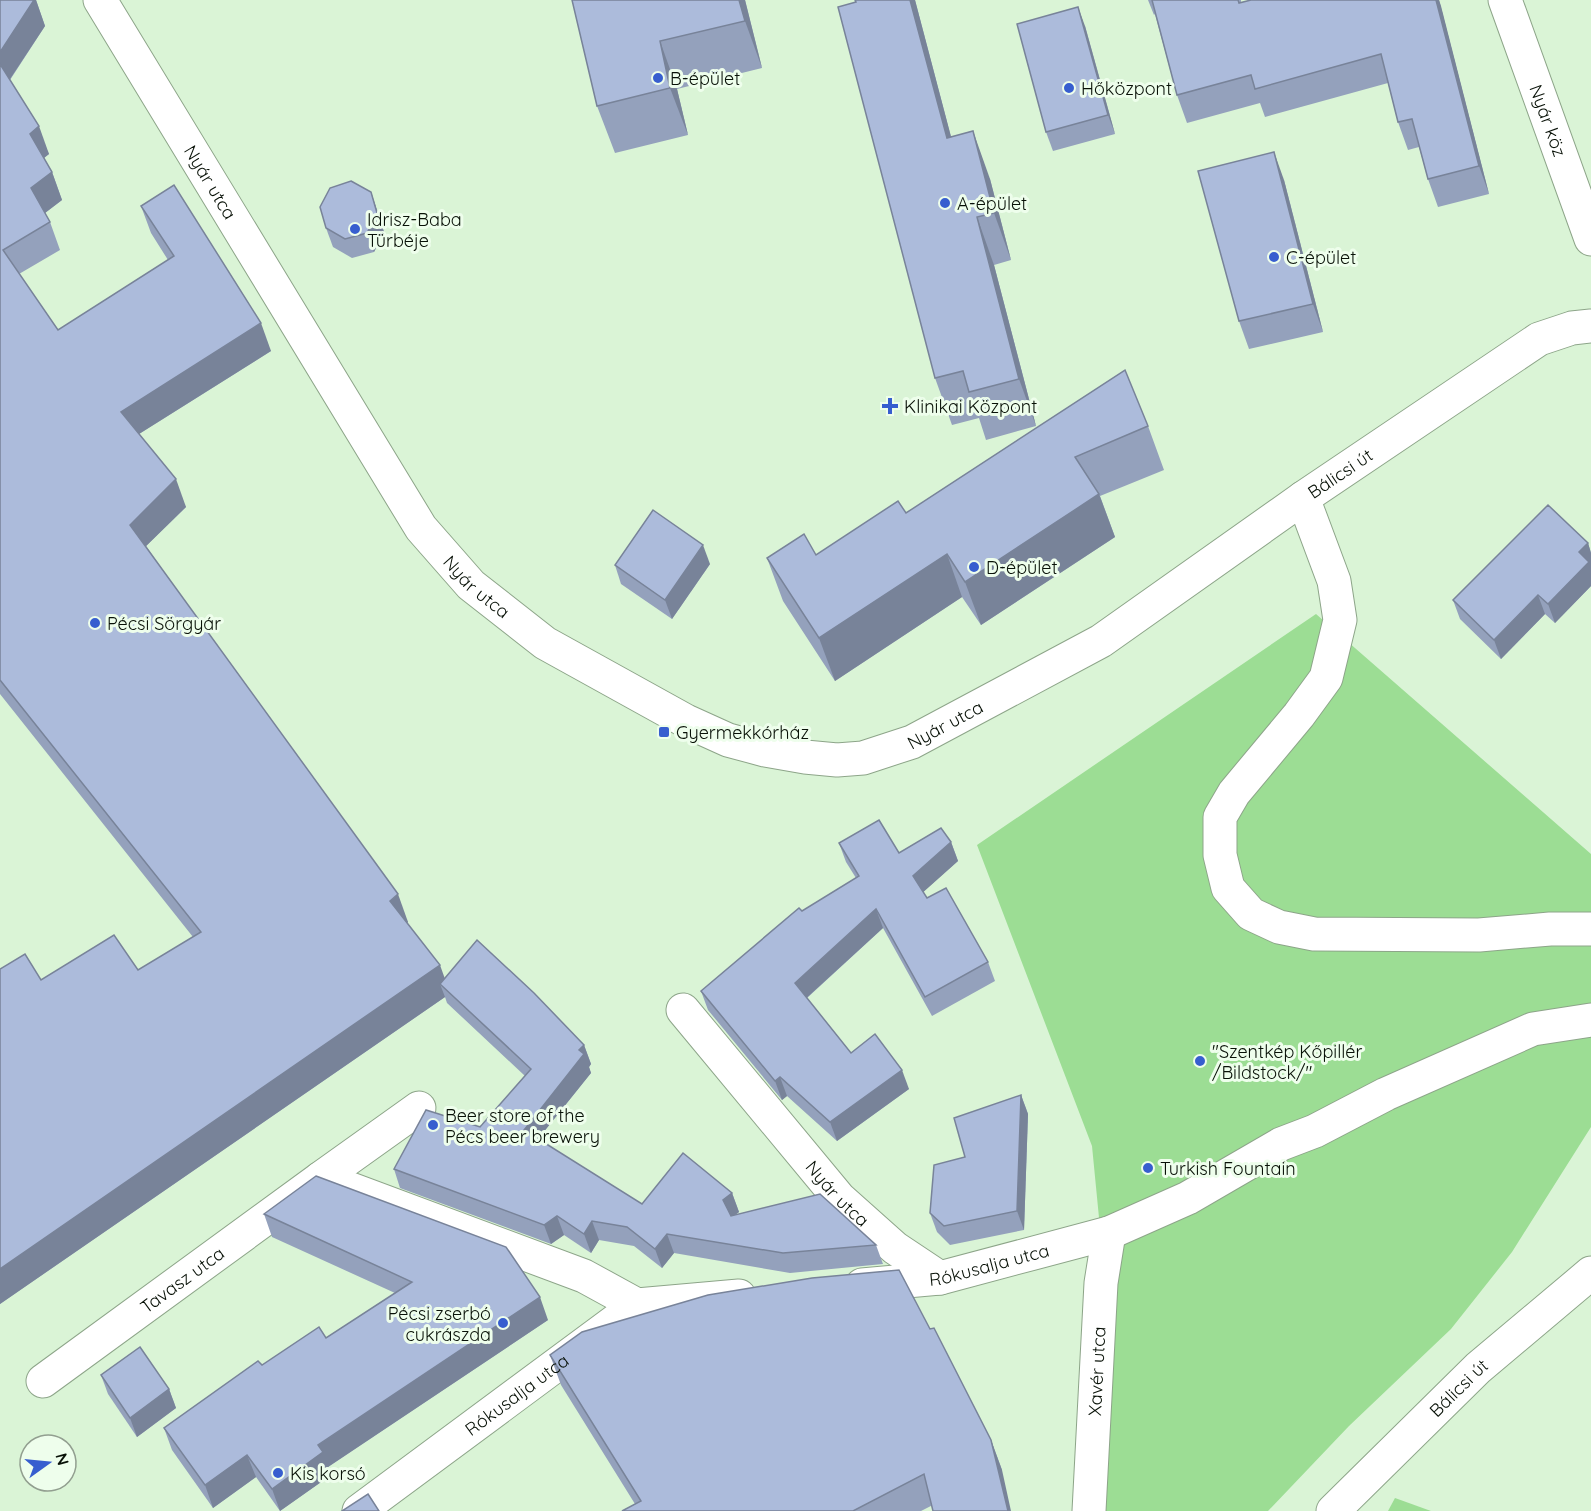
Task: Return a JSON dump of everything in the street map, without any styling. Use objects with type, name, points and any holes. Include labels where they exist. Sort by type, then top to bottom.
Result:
[{"type":"street","name":"Nyár utca","points":[[100,0],[421,528],[471,585],[545,643],[686,721],[728,740],[775,752],[837,760],[863,758],[912,742],[1101,641]]},
{"type":"street","name":"Nyár köz","points":[[1505,0],[1591,239]]},
{"type":"street","name":"Bálicsi út","points":[[1101,641],[1303,498],[1539,339],[1572,328],[1591,326]]},
{"type":"street","points":[[1303,498],[1334,581],[1340,620],[1326,678],[1234,793],[1220,817],[1220,855],[1228,888],[1251,914],[1279,927],[1314,934],[1479,935],[1550,929],[1591,929]]},
{"type":"street","name":"Nyár utca","points":[[683,1010],[839,1198],[896,1248],[940,1278]]},
{"type":"street","name":"Rókusalja utca","points":[[835,1287],[940,1278],[1109,1233],[1188,1198],[1281,1144],[1315,1131],[1386,1094],[1533,1029],[1591,1020]]},
{"type":"street","name":"Tavasz utca","points":[[43,1381],[419,1108]]},
{"type":"street","points":[[321,1178],[584,1276],[637,1305],[765,1293]]},
{"type":"street","name":"Xavér utca","points":[[1089,1511],[1101,1283],[1109,1233]]},
{"type":"street","name":"Bálicsi út","points":[[1333,1511],[1478,1368],[1591,1273]]},
{"type":"street","name":"Rókusalja utca","points":[[359,1511],[637,1305]]},
{"type":"green space","points":[[1316,614],[1591,854],[1591,1127],[1512,1252],[1451,1329],[1349,1426],[1268,1511],[1096,1511],[1109,1320],[1092,1146],[977,845]]},
{"type":"green space","points":[[1395,1498],[1431,1511],[1388,1511]]},
{"type":"building","points":[[0,0],[34,0],[0,52]]},
{"type":"building","points":[[572,0],[739,0],[745,21],[660,41],[670,88],[597,106]]},
{"type":"building","name":"A-épület","points":[[855,0],[910,0],[947,138],[973,131],[994,213],[977,217],[1019,379],[969,392],[963,371],[935,378],[838,7],[856,2]]},
{"type":"building","points":[[1152,0],[1238,0],[1239,3],[1251,0],[1436,0],[1479,166],[1428,179],[1412,119],[1398,122],[1381,54],[1255,89],[1251,75],[1177,95]]},
{"type":"building","name":"Hőközpont","points":[[1078,7],[1108,115],[1046,132],[1017,24]]},
{"type":"building","name":"Pécsi Sörgyár","points":[[0,64],[39,126],[30,134],[52,172],[31,188],[50,222],[3,250],[58,330],[174,256],[141,206],[174,185],[261,323],[121,412],[176,479],[130,525],[398,894],[390,901],[440,965],[0,1269],[0,969],[25,954],[41,980],[114,935],[138,970],[201,932],[0,680]]},
{"type":"building","name":"C-épület","points":[[1274,152],[1313,304],[1239,321],[1198,171]]},
{"type":"building","points":[[351,181],[371,192],[377,213],[367,233],[345,239],[326,228],[320,207],[330,188]]},
{"type":"building","points":[[1125,370],[1148,426],[1075,457],[1099,494],[965,582],[947,554],[819,638],[767,558],[804,534],[816,555],[898,501],[906,513]]},
{"type":"building","points":[[1548,505],[1588,543],[1579,552],[1589,562],[1548,604],[1538,595],[1494,640],[1453,600]]},
{"type":"building","points":[[653,510],[703,545],[665,600],[615,565]]},
{"type":"building","points":[[879,820],[899,853],[941,828],[951,842],[913,876],[927,898],[946,888],[988,962],[925,997],[876,909],[795,983],[851,1053],[875,1034],[902,1070],[830,1122],[780,1077],[775,1081],[701,991],[799,908],[802,911],[859,876],[839,843]]},
{"type":"building","points":[[477,940],[534,993],[584,1045],[579,1050],[584,1054],[524,1130],[642,1204],[683,1153],[732,1193],[723,1200],[731,1216],[820,1194],[876,1245],[783,1253],[667,1234],[655,1249],[627,1227],[592,1221],[584,1234],[557,1216],[544,1225],[394,1169],[426,1110],[480,1127],[531,1069],[440,984]]},
{"type":"building","points":[[1021,1095],[1017,1211],[944,1226],[930,1213],[934,1165],[965,1157],[954,1118]]},
{"type":"building","points":[[316,1176],[506,1247],[540,1297],[318,1445],[323,1452],[272,1489],[247,1455],[205,1485],[164,1428],[258,1361],[262,1365],[319,1327],[326,1338],[412,1282],[264,1214]]},
{"type":"building","points":[[899,1270],[930,1329],[934,1328],[991,1440],[1008,1511],[933,1511],[924,1474],[853,1511],[622,1511],[641,1501],[550,1355],[582,1332],[708,1295],[812,1278]]},
{"type":"building","points":[[140,1347],[169,1389],[130,1418],[101,1375]]},
{"type":"building","points":[[368,1494],[379,1511],[342,1511]]},
{"type":"place","name":"B-épület","points":[[658,78]]},
{"type":"place","name":"Hőközpont","points":[[1069,88]]},
{"type":"place","name":"A-épület","points":[[945,203]]},
{"type":"place","name":"Idrisz-Baba Türbéje","points":[[355,229]]},
{"type":"place","name":"C-épület","points":[[1274,257]]},
{"type":"place","name":"Klinikai Központ","points":[[890,406]]},
{"type":"place","name":"D-épület","points":[[974,567]]},
{"type":"place","name":"Pécsi Sörgyár","points":[[95,623]]},
{"type":"place","name":"Gyermekkórház","points":[[664,732]]},
{"type":"place","name":"\"Szentkép Kőpillér /Bildstock/\"","points":[[1200,1061]]},
{"type":"place","name":"Beer store of the Pécs beer brewery","points":[[433,1125]]},
{"type":"place","name":"Turkish Fountain","points":[[1148,1168]]},
{"type":"place","name":"Pécsi zserbó cukrászda","points":[[503,1323]]},
{"type":"place","name":"Kis korsó","points":[[278,1473]]}]
